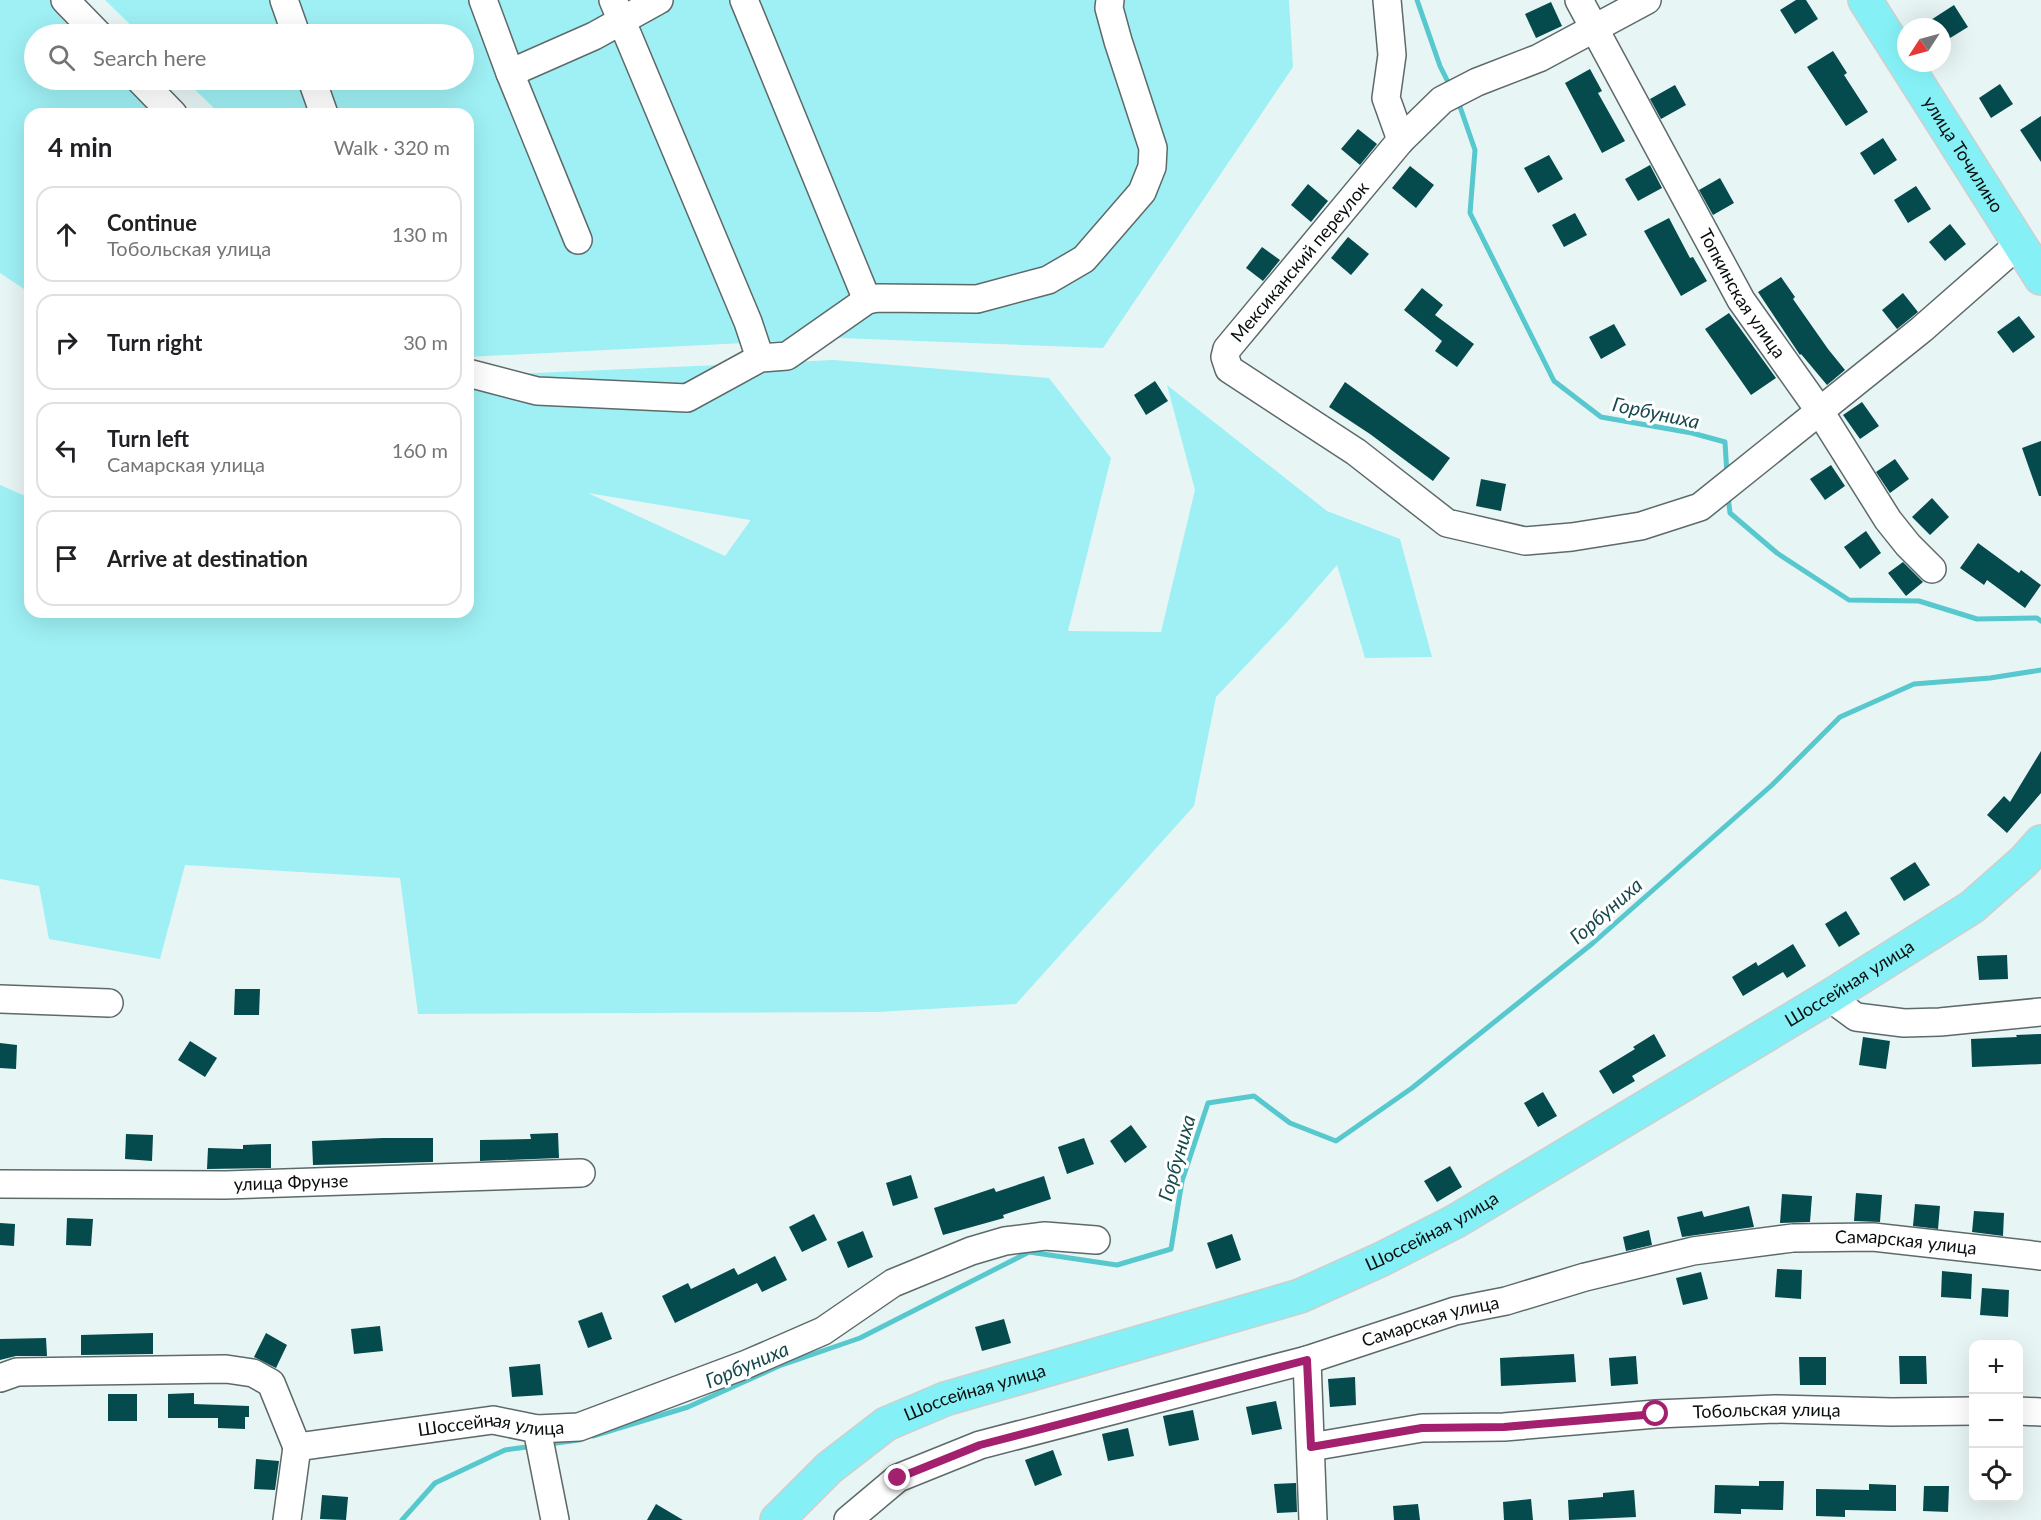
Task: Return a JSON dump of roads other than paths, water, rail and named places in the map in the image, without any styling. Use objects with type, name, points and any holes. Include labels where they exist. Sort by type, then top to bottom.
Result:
[{"type":"main road","name":"улица Точилино","points":[[1865,0],[2041,278]]},
{"type":"main road","name":"Шоссейная улица","points":[[777,1520],[829,1468],[886,1424],[945,1399],[1300,1296],[1382,1259],[1456,1221],[1829,998],[1972,907],[2024,861],[2041,842]]},
{"type":"street","points":[[65,0],[88,24]]},
{"type":"street","points":[[284,0],[292,24]]},
{"type":"street","points":[[483,0],[578,240]]},
{"type":"street","points":[[510,73],[594,36],[617,10],[659,0]]},
{"type":"street","points":[[744,0],[867,300]]},
{"type":"street","points":[[474,375],[537,391],[687,398],[760,358],[787,356],[867,300],[878,298],[977,299],[1048,280],[1084,259],[1142,192],[1152,166],[1153,148],[1118,41],[1109,8],[1110,0]]},
{"type":"street","points":[[1387,0],[1392,55],[1386,98],[1401,140]]},
{"type":"street","name":"Топкинская улица","points":[[1579,0],[1742,300],[1819,410],[1888,520],[1908,545],[1932,569]]},
{"type":"street","name":"Мексиканский переулок","points":[[1647,0],[1539,58],[1477,82],[1442,100],[1401,140],[1227,349],[1225,357],[1229,369],[1356,452],[1447,523],[1525,541],[1572,537],[1641,526],[1700,507],[1819,410]]},
{"type":"street","points":[[617,10],[748,322],[760,358]]},
{"type":"street","points":[[150,90],[167,108]]},
{"type":"street","points":[[316,90],[322,108]]},
{"type":"street","points":[[1819,410],[1922,329],[2020,243]]},
{"type":"street","points":[[1829,998],[1856,1017],[1904,1023],[1940,1023],[2041,1012]]},
{"type":"street","points":[[0,999],[110,1003]]},
{"type":"street","name":"улица Фрунзе","points":[[0,1184],[226,1185],[581,1173]]},
{"type":"street","name":"Шоссейная улица","points":[[297,1446],[493,1420],[537,1429],[579,1427],[747,1364],[823,1330],[893,1283],[971,1251],[1005,1241],[1045,1236],[1096,1240]]},
{"type":"street","name":"Самарская улица","points":[[848,1520],[898,1478],[980,1445],[1307,1360],[1455,1311],[1506,1301],[1585,1277],[1693,1251],[1793,1238],[1873,1237],[2041,1256]]},
{"type":"street","points":[[1307,1360],[1313,1520]]},
{"type":"street","points":[[0,1378],[16,1372],[226,1369],[253,1373],[271,1383],[297,1446],[287,1520]]},
{"type":"street","name":"Тобольская улица","points":[[1311,1447],[1422,1428],[1504,1427],[1656,1414],[1775,1409],[1969,1411]]},
{"type":"street","points":[[2023,1411],[2041,1412]]},
{"type":"street","points":[[537,1429],[555,1520]]},
{"type":"waterway","name":"Горбуниха","points":[[1417,0],[1440,66],[1451,88]]},
{"type":"waterway","name":"Горбуниха","points":[[1458,101],[1475,150],[1470,213],[1554,381],[1601,417],[1692,433],[1725,442],[1727,475]]},
{"type":"waterway","name":"Горбуниха","points":[[1728,496],[1730,513],[1777,553],[1849,600],[1919,601],[1977,619],[2037,618],[2041,621]]},
{"type":"waterway","name":"Горбуниха","points":[[593,1436],[688,1407],[779,1366],[860,1338],[1029,1252],[1117,1265],[1171,1249],[1182,1181],[1208,1103],[1254,1096],[1290,1123],[1336,1141],[1412,1088],[1593,943],[1772,785],[1840,717],[1914,684],[1990,678],[2041,670]]},
{"type":"waterway","name":"Горбуниха","points":[[549,1444],[579,1440]]},
{"type":"waterway","name":"Горбуниха","points":[[402,1520],[435,1483],[505,1450],[534,1446]]}]
